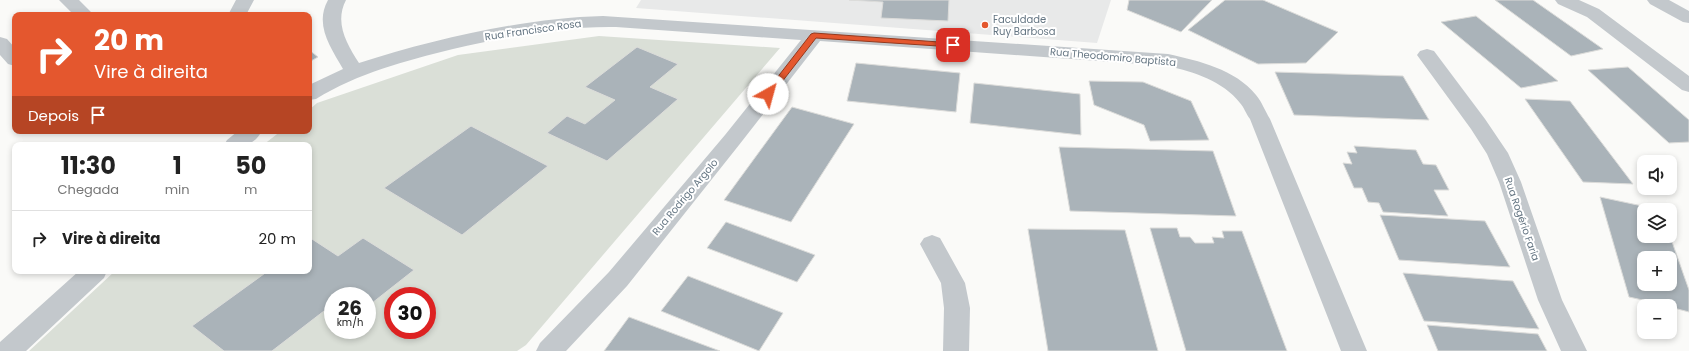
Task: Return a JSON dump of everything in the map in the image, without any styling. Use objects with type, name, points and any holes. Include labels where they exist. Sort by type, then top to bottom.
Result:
[{"type":"street","points":[[68,0],[82,12]]},
{"type":"street","points":[[239,12],[245,0]]},
{"type":"street","points":[[337,0],[332,12],[332,28],[342,51],[355,72]]},
{"type":"street","points":[[1564,0],[1593,13],[1689,86]]},
{"type":"street","points":[[1656,0],[1689,18]]},
{"type":"street","name":"Rua Francisco Rosa","points":[[312,93],[355,72],[389,60],[501,32],[548,26],[591,22],[641,23],[814,36]]},
{"type":"street","name":"Rua Rodrigo Argolo","points":[[549,351],[618,279],[732,140],[814,36]]},
{"type":"street","name":"Rua Theodomiro Baptista","points":[[814,36],[1168,60],[1191,64],[1214,74],[1233,86],[1249,100],[1260,119],[1354,351]]},
{"type":"street","points":[[0,43],[12,57]]},
{"type":"street","name":"Rua Rogério Faria","points":[[1427,55],[1478,124],[1497,153],[1510,182],[1550,300],[1574,351]]},
{"type":"street","points":[[239,142],[248,134]]},
{"type":"street","points":[[932,244],[953,283],[957,308],[956,351]]},
{"type":"street","points":[[8,351],[92,274]]},
{"type":"shaded area","name":"Faculdade Ruy Barbosa","points":[[641,0],[1111,0],[1097,43],[636,8]]},
{"type":"shaded area","points":[[599,36],[780,48],[526,345],[517,351],[29,351],[112,274],[312,274],[312,142],[267,142],[277,134],[312,134],[312,107],[317,103],[458,55]]},
{"type":"building","points":[[849,0],[949,0],[948,21],[881,18],[883,2]]},
{"type":"building","points":[[1129,0],[1212,0],[1181,32],[1127,10]]},
{"type":"building","points":[[1225,0],[1263,0],[1338,32],[1306,63],[1258,64],[1188,30]]},
{"type":"building","points":[[1495,0],[1533,0],[1603,49],[1571,56]]},
{"type":"building","points":[[1476,16],[1558,81],[1521,88],[1441,22]]},
{"type":"building","points":[[637,47],[678,64],[650,87],[678,99],[607,161],[547,133],[567,116],[585,124],[615,100],[585,87]]},
{"type":"building","points":[[312,52],[318,57],[312,60]]},
{"type":"building","points":[[856,63],[960,73],[956,112],[847,101]]},
{"type":"building","points":[[1628,67],[1689,120],[1689,142],[1669,143],[1588,70]]},
{"type":"building","points":[[1275,72],[1403,76],[1429,120],[1294,115]]},
{"type":"building","points":[[1089,81],[1143,82],[1191,101],[1209,140],[1150,141],[1144,125],[1094,105]]},
{"type":"building","points":[[974,83],[1080,94],[1081,135],[970,123]]},
{"type":"building","points":[[1525,99],[1570,101],[1633,184],[1583,182]]},
{"type":"building","points":[[792,107],[854,124],[791,222],[724,200]]},
{"type":"building","points":[[471,126],[548,166],[462,235],[384,188]]},
{"type":"building","points":[[1354,146],[1416,150],[1423,164],[1436,165],[1449,190],[1434,190],[1448,216],[1383,212],[1379,203],[1368,202],[1362,188],[1354,188],[1343,163],[1352,164],[1347,152],[1357,153]]},
{"type":"building","points":[[1059,147],[1213,151],[1236,216],[1070,211]]},
{"type":"building","points":[[1600,197],[1637,205],[1637,243],[1672,243],[1675,251],[1637,251],[1637,291],[1677,291],[1677,256],[1689,290],[1689,312],[1677,309],[1677,299],[1638,299],[1629,297]]},
{"type":"building","points":[[1380,215],[1485,221],[1510,267],[1399,260]]},
{"type":"building","points":[[726,222],[815,255],[797,282],[707,248]]},
{"type":"building","points":[[1150,228],[1177,228],[1180,237],[1190,237],[1195,243],[1214,243],[1212,237],[1224,238],[1222,231],[1242,231],[1287,351],[1186,351]]},
{"type":"building","points":[[1028,229],[1125,230],[1158,351],[1048,351]]},
{"type":"building","points":[[363,238],[414,270],[392,287],[384,287],[384,294],[376,300],[376,287],[324,287],[324,311],[272,351],[224,351],[192,326],[264,274],[312,274],[312,239],[338,256]]},
{"type":"building","points":[[1403,273],[1513,281],[1539,329],[1424,321]]},
{"type":"building","points":[[688,276],[783,313],[759,351],[661,311]]},
{"type":"building","points":[[629,317],[720,351],[604,351]]},
{"type":"building","points":[[1427,325],[1538,334],[1547,351],[1438,351]]},
{"type":"place","name":"Faculdade Ruy Barbosa","points":[[985,25]]},
{"type":"route","points":[[768,94],[814,36],[953,45]]}]
